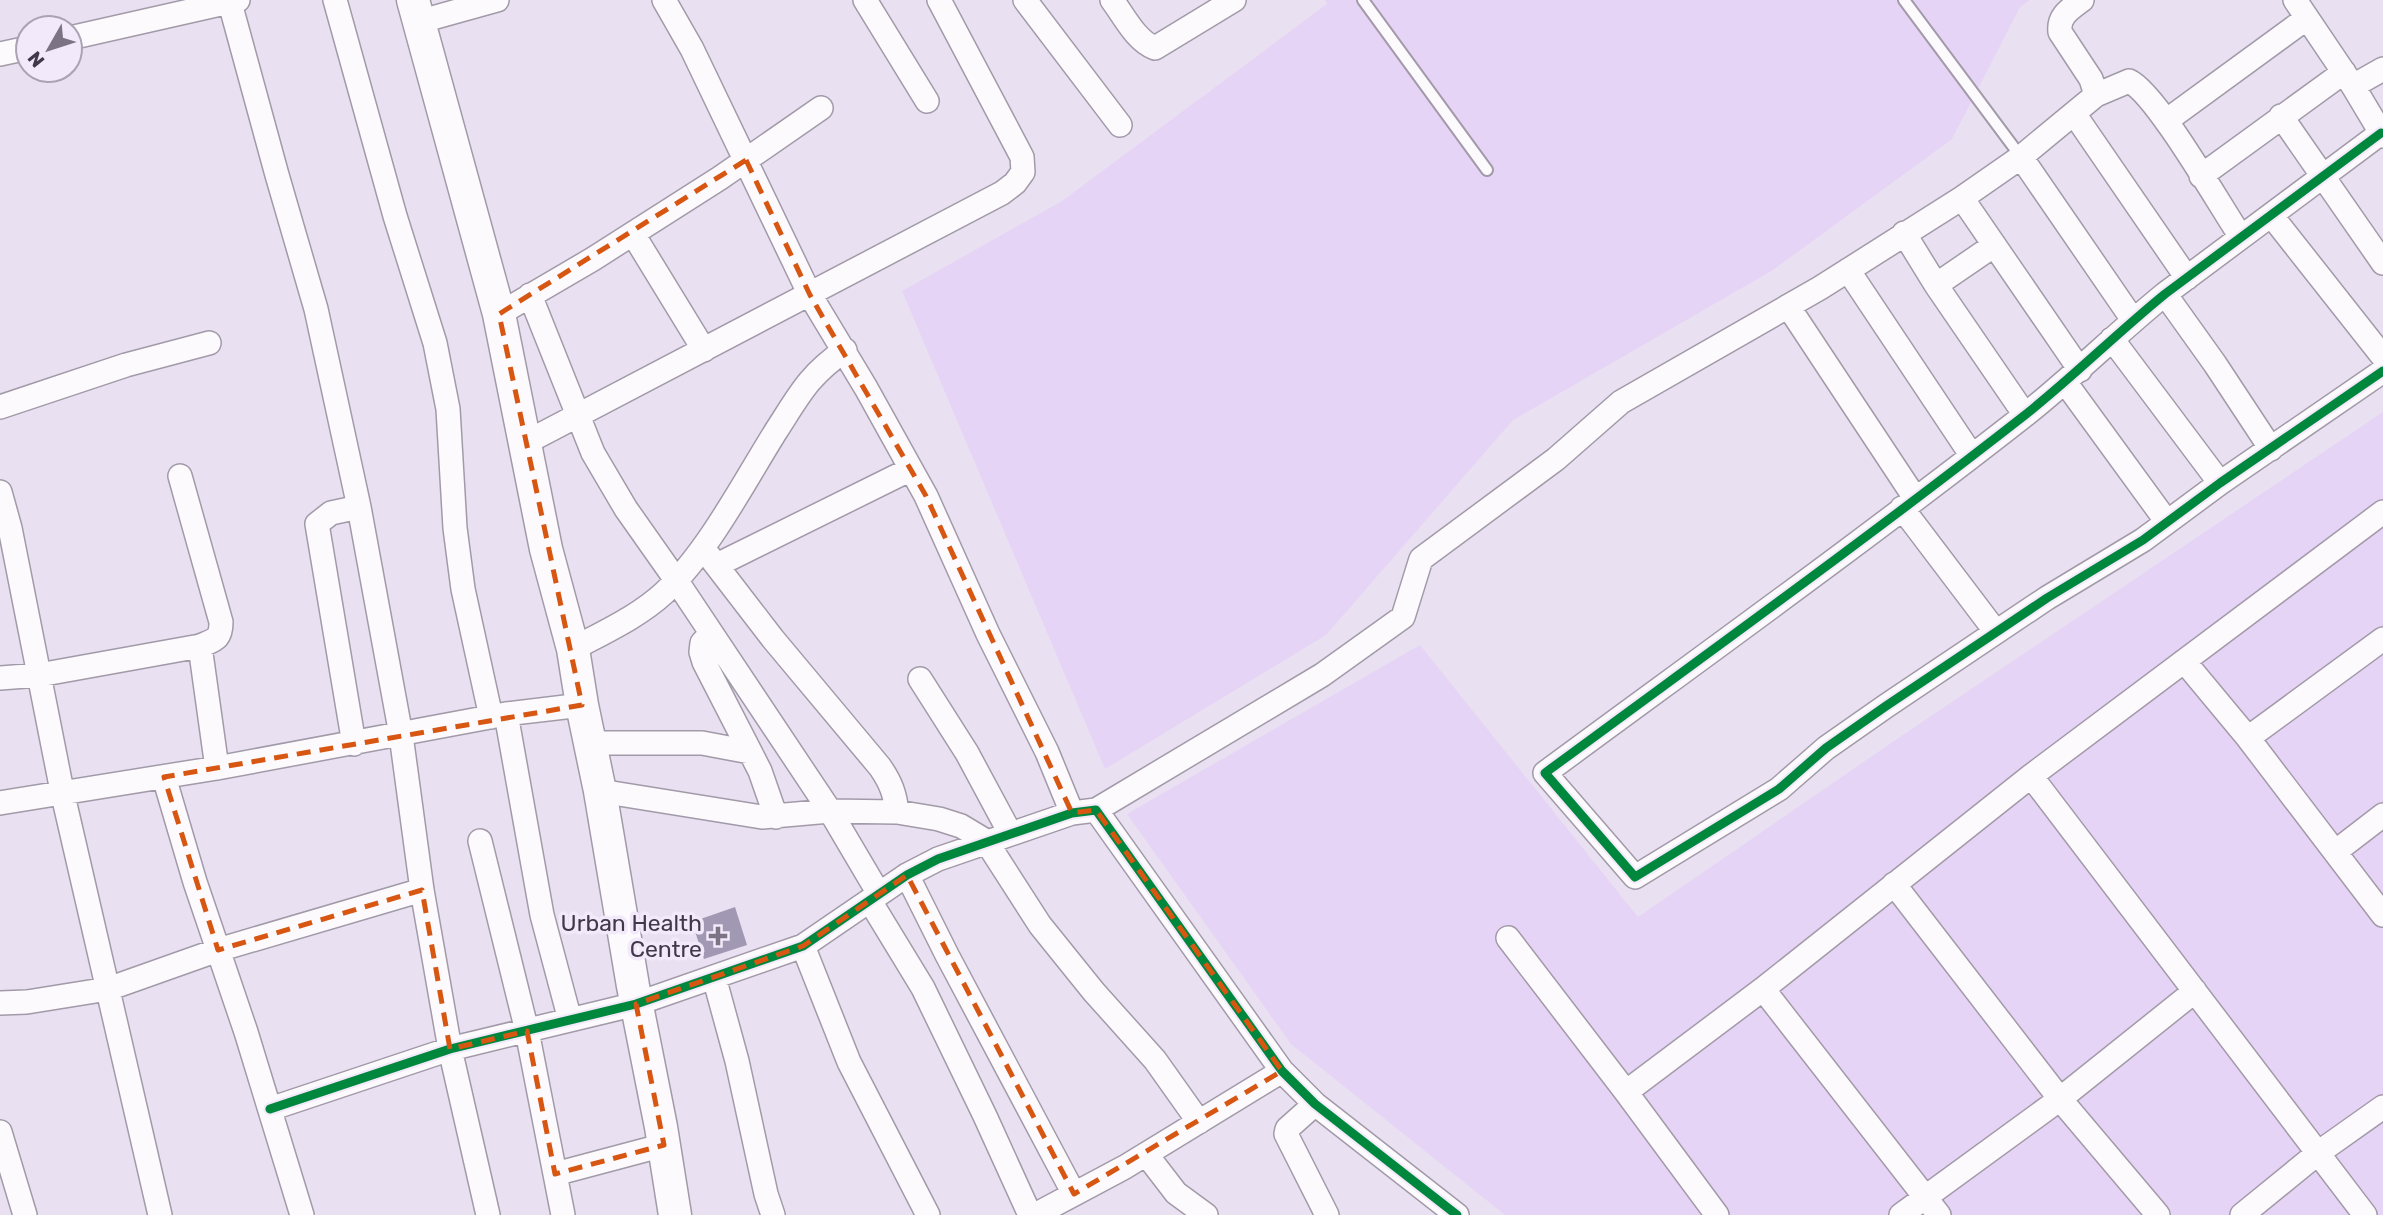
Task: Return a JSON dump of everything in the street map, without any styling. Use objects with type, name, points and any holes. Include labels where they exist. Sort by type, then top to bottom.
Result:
[{"type":"street","points":[[335,0],[395,216],[435,344],[448,409],[455,528],[463,589],[499,716],[542,915],[570,1020]]},
{"type":"street","points":[[497,0],[416,11],[499,314],[546,549],[573,649],[675,1215]]},
{"type":"street","points":[[664,0],[692,49],[810,295],[845,350],[926,496],[988,634],[1047,752],[1072,813]]},
{"type":"street","points":[[865,0],[927,101]]},
{"type":"street","points":[[525,443],[810,295],[1002,193],[1015,183],[1023,173],[1022,157],[939,0]]},
{"type":"street","points":[[1025,0],[1120,125]]},
{"type":"street","points":[[1112,0],[1147,45],[1155,48],[1234,0]]},
{"type":"street","points":[[2082,0],[2063,15],[2059,23],[2060,32],[2091,79],[2096,95]]},
{"type":"street","points":[[84,34],[206,4],[234,1],[277,175],[316,309],[359,507],[401,735],[422,890],[450,1049],[488,1215]]},
{"type":"street","points":[[2166,121],[2301,9],[2349,79],[2382,135],[2165,294],[2073,376],[1972,456],[1545,773],[1635,877],[1779,789],[1826,748],[2046,598],[2143,540],[2220,483],[2383,371]]},
{"type":"street","points":[[2201,176],[2281,116],[2349,79],[2383,69]]},
{"type":"street","points":[[270,1109],[450,1049],[636,1004],[803,946],[907,875],[938,859],[1072,813],[1096,810],[1322,675],[1403,617],[1421,559],[1556,459],[1621,401],[1788,306],[1962,198],[2021,158],[2096,95],[2129,81],[2141,89],[2166,121],[2241,237]]},
{"type":"street","points":[[499,314],[633,234],[821,108]]},
{"type":"street","points":[[2075,115],[2187,278]]},
{"type":"street","points":[[2281,116],[2383,263]]},
{"type":"street","points":[[2021,158],[2133,320]]},
{"type":"street","points":[[1962,198],[2167,522]]},
{"type":"street","points":[[2270,215],[2383,357]]},
{"type":"street","points":[[1904,233],[1936,285],[2025,415]]},
{"type":"street","points":[[633,234],[704,350]]},
{"type":"street","points":[[1936,285],[1993,246]]},
{"type":"street","points":[[1848,270],[1972,456]]},
{"type":"street","points":[[2165,294],[2271,449]]},
{"type":"street","points":[[530,295],[593,453],[626,509],[830,811],[923,988],[985,1116],[1039,1214],[1146,1154],[1282,1071]]},
{"type":"street","points":[[1788,306],[1909,503],[1996,632]]},
{"type":"street","points":[[2112,339],[2220,483]]},
{"type":"street","points":[[0,407],[126,365],[209,343]]},
{"type":"street","points":[[710,556],[801,389],[823,366],[845,350]]},
{"type":"street","points":[[573,649],[632,618],[676,580],[710,556],[911,469]]},
{"type":"street","points":[[0,678],[38,675],[200,646],[216,639],[221,633],[221,622],[180,477]]},
{"type":"street","points":[[0,492],[5,529],[62,791],[160,1215]]},
{"type":"street","points":[[354,744],[317,524],[331,513],[359,507]]},
{"type":"street","points":[[1626,1091],[1763,989],[2031,776],[2383,512]]},
{"type":"street","points":[[710,556],[773,639],[880,767],[891,783],[897,812]]},
{"type":"street","points":[[712,634],[702,643],[704,662],[760,771],[776,817]]},
{"type":"street","points":[[2248,738],[2383,639]]},
{"type":"street","points":[[200,646],[217,768]]},
{"type":"street","points":[[2185,661],[2248,738],[2383,915]]},
{"type":"street","points":[[920,680],[967,753],[1010,833]]},
{"type":"street","points":[[0,803],[217,768],[499,716],[582,705]]},
{"type":"street","points":[[590,743],[702,743],[750,752]]},
{"type":"street","points":[[2031,776],[2365,1215]]},
{"type":"street","points":[[164,777],[302,1215]]},
{"type":"street","points":[[600,791],[776,817],[830,811],[897,812],[939,819],[961,826],[986,841],[1040,925],[1094,992],[1155,1060],[1199,1122]]},
{"type":"street","points":[[1096,810],[1282,1071],[1315,1104],[1457,1215]]},
{"type":"street","points":[[2335,852],[2383,815]]},
{"type":"street","points":[[480,842],[527,1031],[563,1215]]},
{"type":"street","points":[[907,875],[1074,1194]]},
{"type":"street","points":[[1894,884],[2060,1099],[2158,1215]]},
{"type":"street","points":[[0,1003],[27,1002],[108,989],[218,950],[422,890]]},
{"type":"street","points":[[1508,938],[1717,1215]]},
{"type":"street","points":[[803,946],[849,1062],[928,1215]]},
{"type":"street","points":[[714,977],[737,1061],[773,1215]]},
{"type":"street","points":[[1763,989],[1931,1206]]},
{"type":"street","points":[[1901,1215],[1931,1206],[2195,991]]},
{"type":"street","points":[[1315,1104],[1287,1129],[1286,1134],[1326,1215]]},
{"type":"street","points":[[2242,1215],[2318,1153],[2383,1107]]},
{"type":"street","points":[[0,1132],[25,1215]]},
{"type":"street","points":[[555,1174],[664,1145]]},
{"type":"street","points":[[1146,1154],[1176,1193],[1206,1215]]},
{"type":"lane","points":[[1363,0],[1487,170]]},
{"type":"lane","points":[[1904,0],[2021,158]]},
{"type":"highlighted area","points":[[746,160],[810,295],[926,496],[1072,813],[1096,810],[1282,1071],[1074,1194],[907,875],[803,946],[636,1004],[664,1145],[555,1174],[527,1031],[450,1049],[422,890],[218,950],[164,777],[582,705],[499,314]]},
{"type":"shaded area","points":[[1325,0],[2030,0],[2020,7],[1952,139],[1773,270],[1513,420],[1326,635],[1105,769],[902,291],[1062,201],[1327,4]]},
{"type":"shaded area","points":[[2383,412],[2383,1215],[1505,1215],[1291,1044],[1127,814],[1420,645],[1638,917]]},
{"type":"building","points":[[735,907],[747,945],[704,959],[692,922]]},
{"type":"cycle path","points":[[2381,133],[2165,294],[2043,400],[1966,461],[1545,773],[1635,877],[1779,789],[1826,748],[1886,706],[2047,598],[2143,540],[2220,483],[2383,371]]},
{"type":"cycle path","points":[[270,1109],[450,1049],[636,1004],[803,946],[907,875],[938,859],[1072,813],[1096,810],[1282,1071],[1315,1104],[1457,1215]]},
{"type":"place","name":"Urban Health Centre","points":[[718,936]]}]
